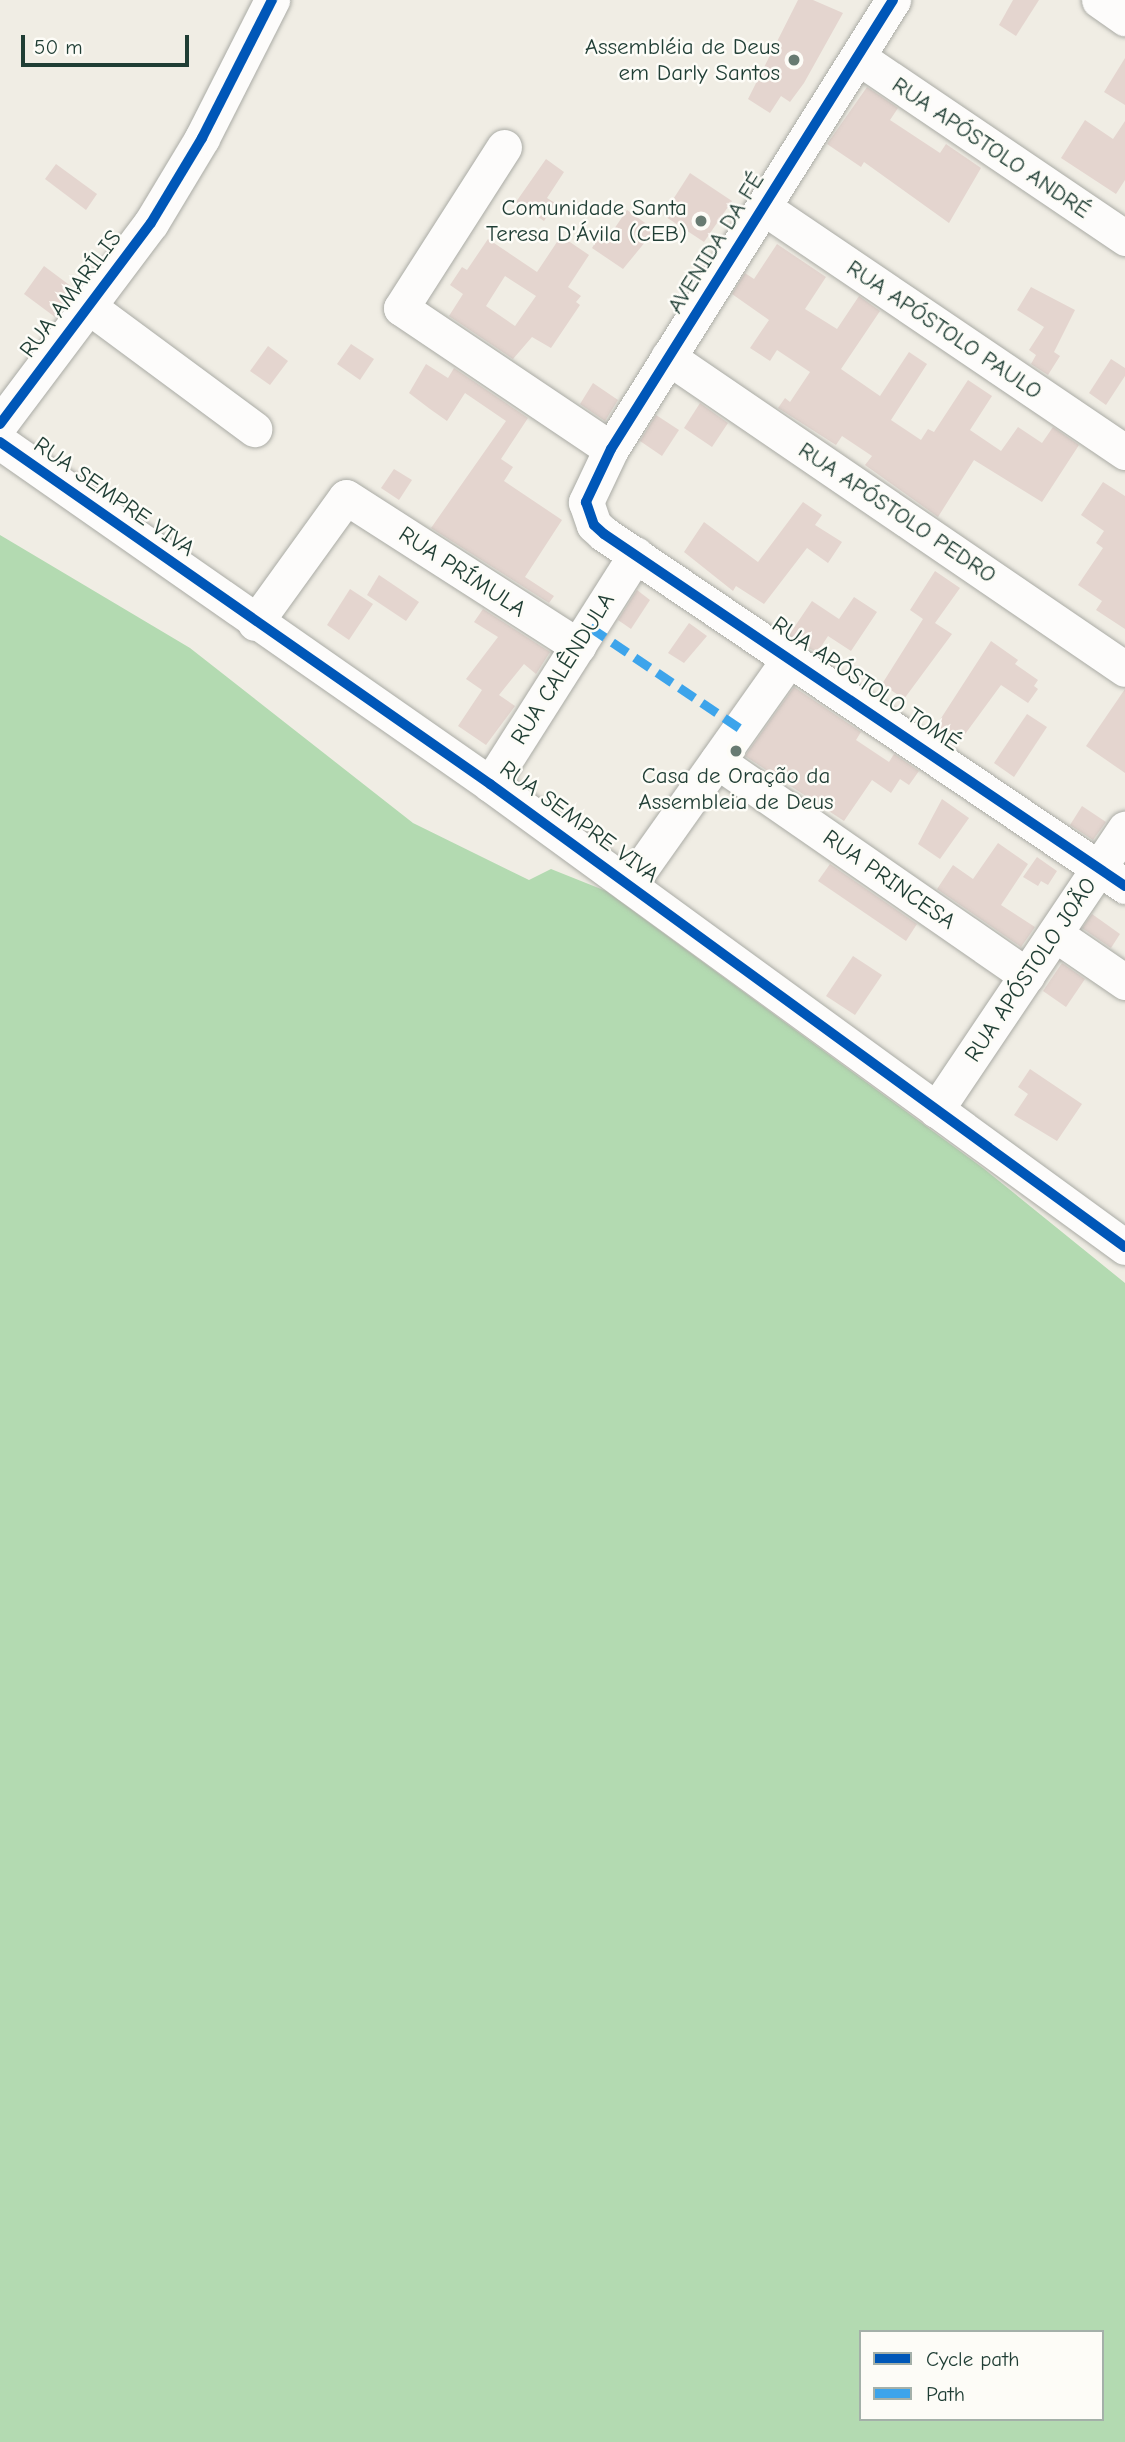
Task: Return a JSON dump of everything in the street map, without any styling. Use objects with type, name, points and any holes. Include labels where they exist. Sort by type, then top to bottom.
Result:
[{"type":"street","name":"RUA AMARÍLIS","points":[[0,424],[150,223],[202,138],[272,0]]},
{"type":"street","name":"AVENIDA DA FÉ","points":[[589,513],[586,502],[591,486],[611,449],[893,0]]},
{"type":"street","points":[[1099,0],[1125,18]]},
{"type":"street","name":"RUA APÓSTOLO ANDRÉ","points":[[858,57],[1125,238]]},
{"type":"street","points":[[504,146],[401,309],[611,449]]},
{"type":"street","name":"RUA APÓSTOLO PAULO","points":[[763,207],[1125,452]]},
{"type":"street","points":[[88,306],[254,429]]},
{"type":"street","name":"RUA APÓSTOLO PEDRO","points":[[668,357],[1125,669]]},
{"type":"street","name":"RUA SEMPRE VIVA","points":[[0,442],[490,784],[1125,1247]]},
{"type":"street","name":"RUA PRÍMULA","points":[[256,623],[346,498],[578,646]]},
{"type":"street","name":"RUA APÓSTOLO TOMÉ","points":[[589,513],[604,534],[1112,877]]},
{"type":"street","name":"RUA CALÊNDULA","points":[[490,784],[636,554]]},
{"type":"street","points":[[629,885],[790,658]]},
{"type":"street","name":"RUA PRINCESA","points":[[717,761],[1027,976]]},
{"type":"street","name":"RUA APÓSTOLO JOÃO","points":[[936,1110],[1055,934],[1112,877],[1125,829]]},
{"type":"street","points":[[1055,934],[1125,982]]},
{"type":"green space","points":[[0,535],[190,648],[413,823],[529,880],[551,869],[606,891],[983,1168],[1125,1283],[1125,2442],[0,2442]]},
{"type":"building","points":[[798,0],[813,0],[843,13],[804,83],[790,102],[781,96],[770,113],[748,99]]},
{"type":"building","points":[[1013,0],[1039,0],[1016,36],[999,25]]},
{"type":"building","points":[[1125,58],[1125,105],[1104,92]]},
{"type":"building","points":[[867,87],[898,108],[890,120],[940,153],[946,144],[981,168],[949,223],[864,162],[861,167],[827,144]]},
{"type":"building","points":[[1085,120],[1113,139],[1125,121],[1125,180],[1116,194],[1061,158]]},
{"type":"building","points":[[546,159],[564,172],[547,198],[555,203],[544,221],[516,202]]},
{"type":"building","points":[[56,164],[97,194],[86,210],[45,179]]},
{"type":"building","points":[[690,173],[732,201],[704,242],[663,215]]},
{"type":"building","points":[[627,210],[655,230],[623,269],[592,248],[603,230],[610,235]]},
{"type":"building","points":[[561,236],[589,255],[568,287],[581,296],[576,302],[580,305],[551,348],[532,337],[513,359],[449,316],[463,294],[450,285],[462,267],[467,270],[488,239],[537,272]],"holes":[[[505,276],[536,296],[515,326],[486,306]]]},
{"type":"building","points":[[777,244],[826,277],[805,309],[837,329],[859,296],[880,311],[841,369],[880,396],[909,352],[927,364],[891,420],[921,440],[928,429],[934,432],[968,380],[992,396],[970,430],[1001,451],[1018,427],[1042,443],[1053,427],[1079,445],[1042,502],[974,460],[938,517],[865,465],[872,456],[842,436],[836,445],[778,408],[785,398],[790,402],[810,372],[777,350],[770,361],[750,348],[769,320],[732,294],[745,273],[754,279]]},
{"type":"building","points":[[44,266],[76,290],[55,317],[24,294]]},
{"type":"building","points":[[1031,287],[1075,310],[1054,352],[1060,356],[1048,375],[1031,364],[1036,355],[1029,350],[1044,327],[1017,310]]},
{"type":"building","points":[[351,344],[374,359],[360,380],[337,364]]},
{"type":"building","points":[[268,346],[288,361],[270,385],[250,371]]},
{"type":"building","points":[[1111,359],[1125,368],[1125,376],[1106,405],[1089,393]]},
{"type":"building","points":[[426,364],[448,378],[454,368],[528,418],[501,459],[513,467],[504,481],[562,520],[525,577],[554,596],[549,603],[431,528],[506,421],[465,393],[447,421],[430,409],[409,393]]},
{"type":"building","points":[[593,383],[618,400],[605,421],[580,404]]},
{"type":"building","points":[[700,403],[728,423],[712,447],[684,428]]},
{"type":"building","points":[[656,415],[679,430],[662,456],[640,441]]},
{"type":"building","points":[[394,469],[412,480],[399,500],[381,488]]},
{"type":"building","points":[[1103,482],[1125,496],[1125,629],[1096,610],[1102,601],[1078,585],[1103,548],[1096,543],[1104,531],[1081,515]]},
{"type":"building","points":[[803,502],[822,515],[815,525],[842,542],[828,563],[807,548],[764,604],[736,586],[733,591],[684,552],[704,522],[758,562]]},
{"type":"building","points":[[935,571],[960,588],[935,623],[952,634],[904,699],[882,684],[923,619],[910,610]]},
{"type":"building","points":[[379,575],[419,602],[406,621],[367,595]]},
{"type":"building","points":[[350,589],[373,604],[349,640],[327,625]]},
{"type":"building","points":[[637,590],[650,600],[631,629],[618,620]]},
{"type":"building","points":[[854,597],[877,612],[851,651],[828,636],[817,653],[789,635],[812,601],[839,619]]},
{"type":"building","points":[[483,609],[550,652],[536,674],[524,664],[499,695],[515,706],[486,745],[458,726],[482,690],[466,679],[498,637],[474,622]]},
{"type":"building","points":[[689,623],[707,636],[684,663],[668,653]]},
{"type":"building","points":[[991,641],[1018,660],[1015,664],[1038,680],[1034,686],[1038,689],[1028,703],[1001,685],[960,741],[936,726]]},
{"type":"building","points":[[794,687],[861,732],[856,740],[889,762],[894,754],[919,771],[909,785],[900,779],[891,793],[872,780],[844,821],[745,756]]},
{"type":"building","points":[[1125,689],[1125,773],[1086,746]]},
{"type":"building","points":[[1027,714],[1047,727],[1014,777],[994,763]]},
{"type":"building","points":[[942,799],[969,818],[940,859],[918,844]]},
{"type":"building","points":[[1082,806],[1106,822],[1093,840],[1070,825]]},
{"type":"building","points":[[998,843],[1028,864],[1001,905],[1035,927],[1021,947],[937,889],[953,865],[973,879]]},
{"type":"building","points":[[1037,857],[1057,871],[1048,885],[1041,881],[1038,886],[1023,877]]},
{"type":"building","points":[[830,864],[917,924],[906,941],[818,881]]},
{"type":"building","points":[[1092,914],[1120,934],[1111,948],[1082,928]]},
{"type":"building","points":[[853,956],[882,975],[855,1015],[826,996]]},
{"type":"building","points":[[1062,963],[1085,979],[1066,1007],[1043,991]]},
{"type":"building","points":[[1030,1069],[1082,1104],[1057,1141],[1014,1115],[1028,1094],[1018,1087]]},
{"type":"marked path","points":[[590,627],[740,728]]},
{"type":"cycle path","points":[[0,424],[151,223],[202,138],[272,0]]},
{"type":"cycle path","points":[[893,0],[611,449],[586,502],[594,525],[604,534],[1125,886]]},
{"type":"cycle path","points":[[0,442],[490,784],[1125,1247]]},
{"type":"place","name":"Assembléia de Deus em Darly Santos","points":[[794,60]]},
{"type":"place","name":"Comunidade Santa Teresa D'Ávila (CEB)","points":[[701,221]]},
{"type":"place","name":"Casa de Oração da Assembleia de Deus","points":[[736,751]]}]
